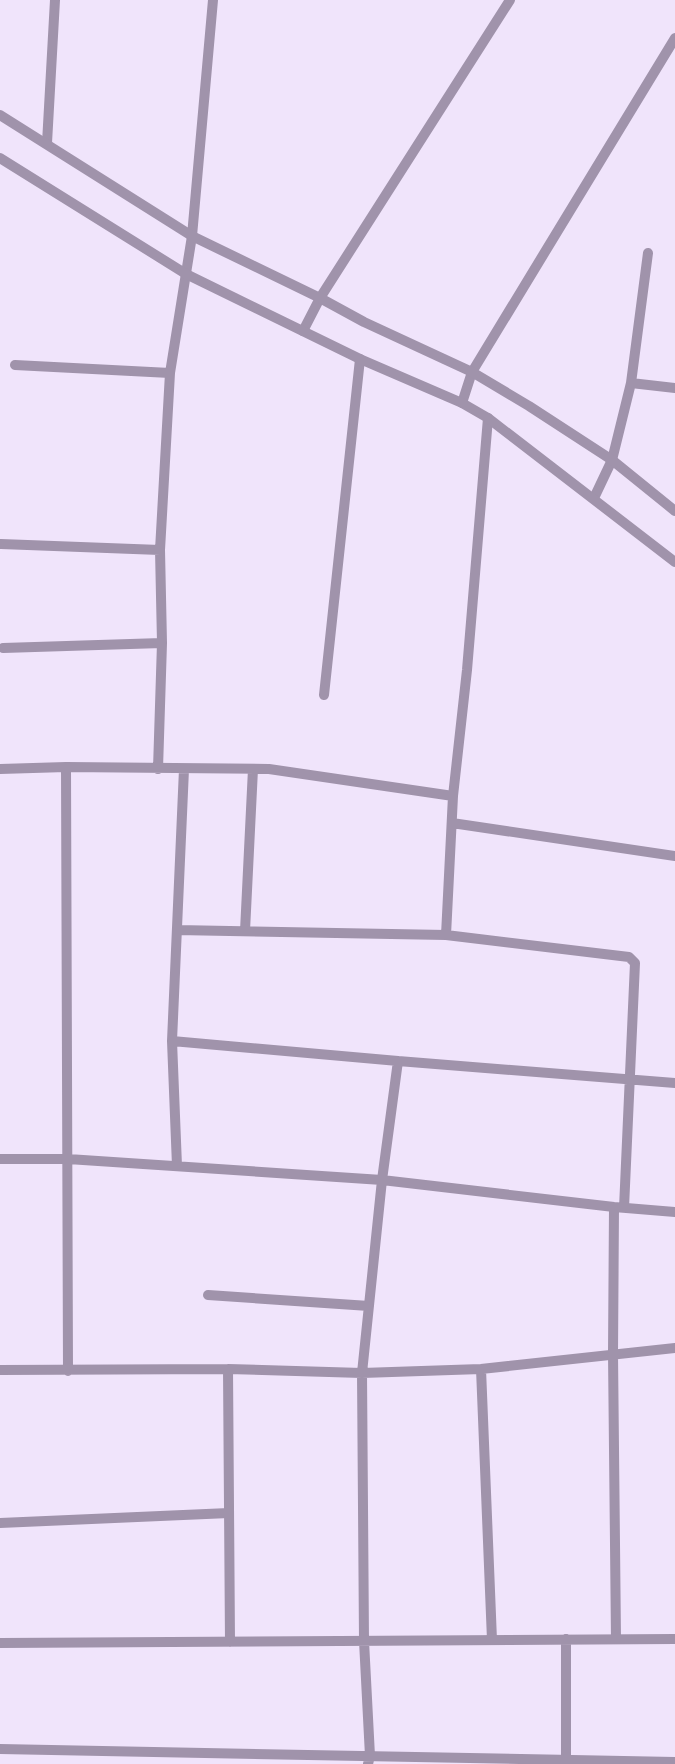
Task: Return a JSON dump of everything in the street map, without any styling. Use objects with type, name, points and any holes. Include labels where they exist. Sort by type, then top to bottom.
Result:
[{"type":"street","points":[[47,143],[55,0]]},
{"type":"street","points":[[158,769],[162,643],[160,550],[170,373],[192,236],[213,0]]},
{"type":"street","points":[[303,331],[320,298],[510,0]]},
{"type":"street","points":[[462,403],[472,372],[675,38]]},
{"type":"street","points":[[0,115],[47,143],[192,236],[320,298],[364,322],[472,372],[529,406],[612,460],[675,511]]},
{"type":"street","points":[[0,158],[186,274],[360,359],[462,403],[488,418],[594,498],[675,562]]},
{"type":"street","points":[[594,498],[612,460],[631,383],[648,253]]},
{"type":"street","points":[[324,695],[360,359]]},
{"type":"street","points":[[15,365],[170,373]]},
{"type":"street","points":[[631,383],[675,388]]},
{"type":"street","points":[[446,935],[453,796],[467,670],[488,418]]},
{"type":"street","points":[[1,544],[160,550]]},
{"type":"street","points":[[3,648],[162,643]]},
{"type":"street","points":[[0,769],[66,767],[253,769],[292,772],[453,796]]},
{"type":"street","points":[[66,767],[68,1371]]},
{"type":"street","points":[[177,1166],[172,1041],[184,769]]},
{"type":"street","points":[[245,931],[253,769]]},
{"type":"street","points":[[452,823],[675,856]]},
{"type":"street","points":[[177,930],[446,935],[629,956],[635,963],[631,1079],[624,1208]]},
{"type":"street","points":[[172,1041],[675,1083]]},
{"type":"street","points":[[369,1760],[364,1641],[362,1373],[382,1180],[398,1061]]},
{"type":"street","points":[[0,1159],[68,1159],[382,1180],[614,1207],[675,1212]]},
{"type":"street","points":[[614,1207],[613,1354],[616,1639]]},
{"type":"street","points":[[208,1295],[369,1306]]},
{"type":"street","points":[[0,1370],[68,1371],[228,1369],[362,1373],[481,1369],[675,1348]]},
{"type":"street","points":[[228,1369],[230,1642]]},
{"type":"street","points":[[481,1369],[492,1640]]},
{"type":"street","points":[[0,1523],[229,1513]]},
{"type":"street","points":[[0,1643],[675,1638]]},
{"type":"street","points":[[566,1639],[566,1760]]},
{"type":"street","points":[[0,1750],[369,1760],[566,1760],[675,1762]]}]
